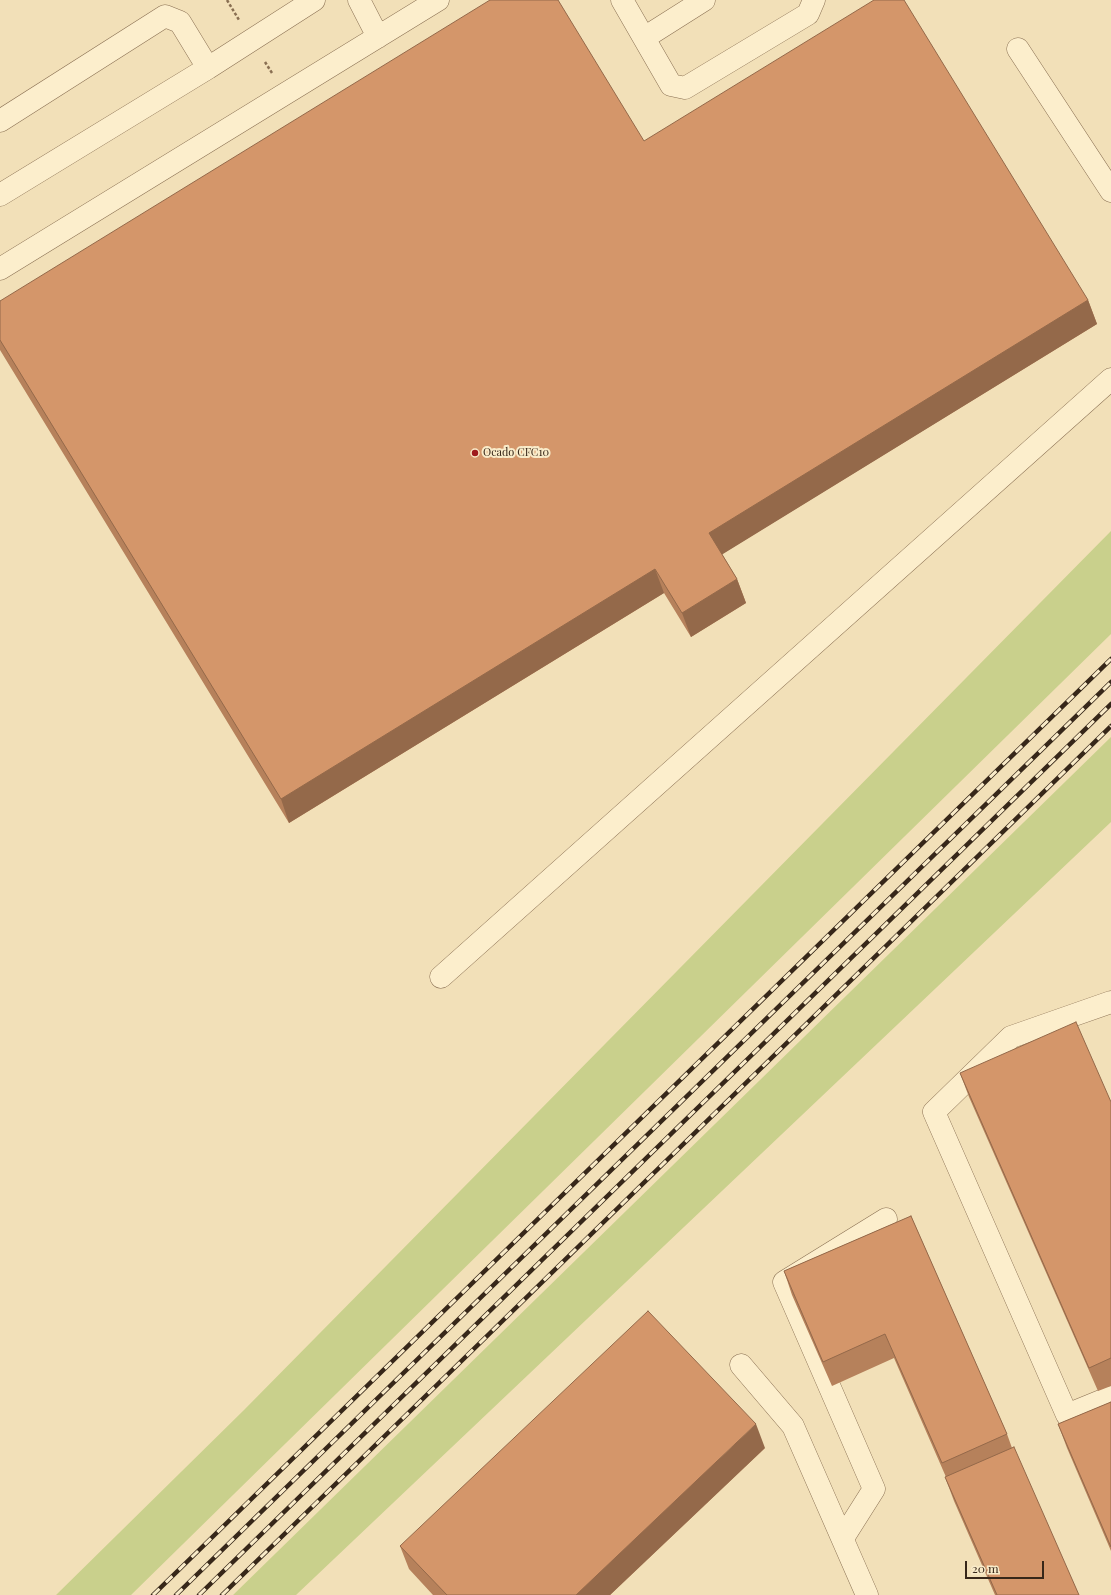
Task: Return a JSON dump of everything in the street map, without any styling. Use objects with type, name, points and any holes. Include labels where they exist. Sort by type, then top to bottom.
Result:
[{"type":"street","points":[[0,195],[208,68],[314,0]]},
{"type":"street","points":[[359,0],[378,37]]},
{"type":"street","points":[[0,269],[438,0]]},
{"type":"street","points":[[622,0],[671,85],[685,88],[808,14],[814,0]]},
{"type":"street","points":[[644,38],[704,0]]},
{"type":"street","points":[[0,121],[165,16],[180,22],[208,68]]},
{"type":"street","points":[[1018,49],[1111,191]]},
{"type":"street","points":[[441,977],[1111,379]]},
{"type":"street","points":[[1111,1002],[1011,1037],[934,1112],[1067,1416],[1111,1397]]},
{"type":"street","points":[[839,1529],[874,1488],[784,1282],[886,1218]]},
{"type":"street","points":[[741,1365],[793,1426],[867,1595]]},
{"type":"green space","points":[[1111,531],[1111,634],[131,1595],[56,1595],[244,1410]]},
{"type":"green space","points":[[1111,737],[1111,822],[296,1595],[233,1595]]},
{"type":"building","name":"Ocado CFC10","points":[[490,0],[558,0],[644,141],[874,0],[904,0],[1088,300],[709,533],[737,579],[682,613],[655,569],[281,799],[0,340],[0,301]]},
{"type":"building","points":[[1076,1022],[1111,1102],[1111,1358],[1089,1368],[960,1073]]},
{"type":"building","points":[[911,1216],[1007,1434],[942,1463],[885,1334],[823,1362],[784,1271]]},
{"type":"building","points":[[648,1311],[756,1424],[576,1595],[447,1595],[400,1546]]},
{"type":"building","points":[[1111,1402],[1111,1547],[1058,1424]]},
{"type":"building","points":[[1014,1447],[1079,1595],[997,1595],[945,1477]]},
{"type":"railway","points":[[153,1595],[1111,659]]},
{"type":"railway","points":[[176,1595],[1111,682]]},
{"type":"railway","points":[[199,1595],[1111,704]]},
{"type":"railway","points":[[222,1595],[1111,726]]},
{"type":"place","name":"Ocado CFC10","points":[[475,453]]}]
